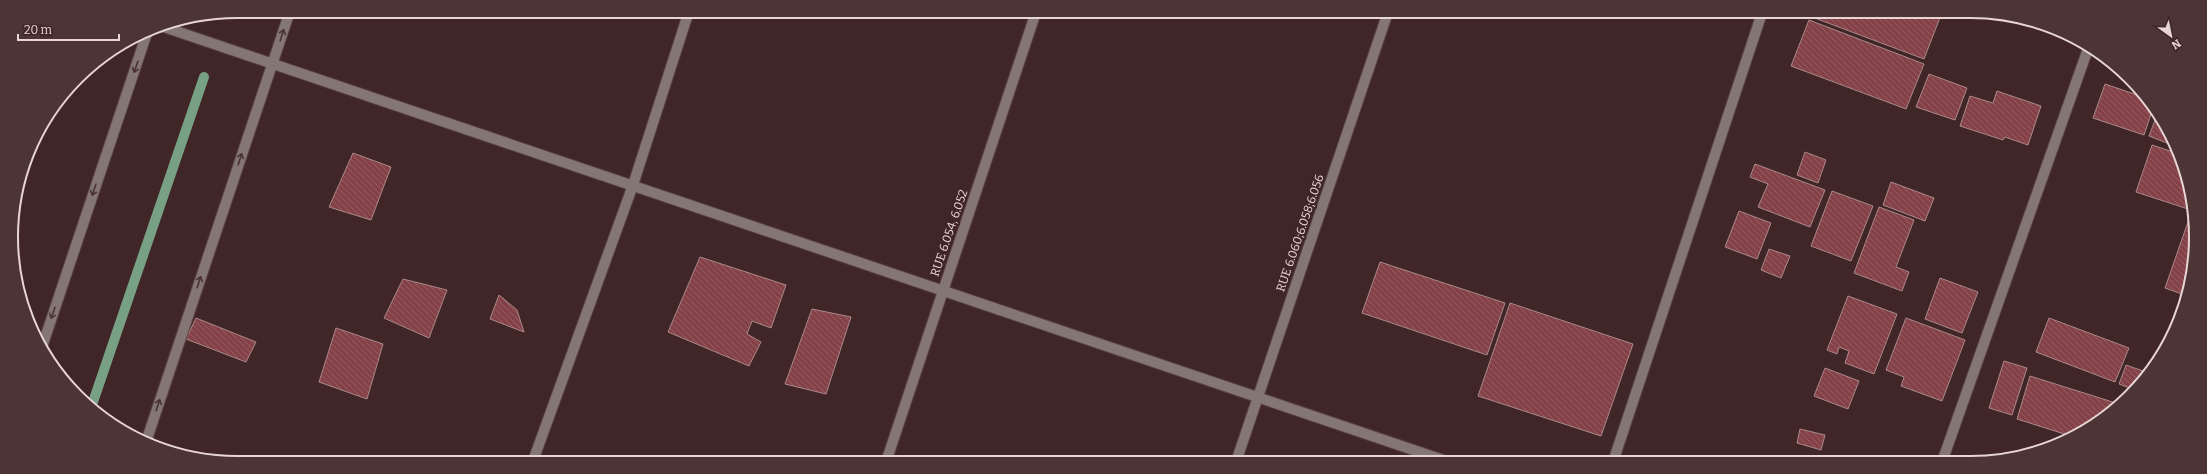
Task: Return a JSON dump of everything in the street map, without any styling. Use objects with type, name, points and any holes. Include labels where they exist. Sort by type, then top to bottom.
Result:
[{"type":"street","points":[[148,437],[288,18]]},
{"type":"street","points":[[535,456],[633,185],[687,18]]},
{"type":"street","name":"RUE 6.054, 6.052","points":[[888,456],[1034,18]]},
{"type":"street","name":"RUE 6.060;6.058;6.056","points":[[1238,456],[1386,18]]},
{"type":"street","points":[[1615,456],[1760,18]]},
{"type":"street","points":[[169,29],[1431,456]]},
{"type":"street","points":[[44,340],[145,39]]},
{"type":"street","points":[[1944,456],[2087,52]]},
{"type":"building","points":[[1815,18],[1940,18],[1924,59]]},
{"type":"building","points":[[1809,20],[1924,64],[1906,109],[1791,66]]},
{"type":"building","points":[[1929,74],[1967,88],[1955,120],[1916,107]]},
{"type":"building","points":[[2105,84],[2136,95],[2151,114],[2144,135],[2093,118]]},
{"type":"building","points":[[1997,91],[2041,106],[2028,145],[2005,137],[2003,140],[1960,126],[1970,96],[1993,103]]},
{"type":"building","points":[[2155,120],[2167,143],[2149,136]]},
{"type":"building","points":[[2152,145],[2171,151],[2182,180],[2187,209],[2136,192]]},
{"type":"building","points":[[1805,152],[1826,160],[1818,183],[1797,175]]},
{"type":"building","points":[[353,153],[391,167],[371,220],[329,207]]},
{"type":"building","points":[[1755,164],[1825,190],[1810,227],[1758,207],[1768,184],[1750,177]]},
{"type":"building","points":[[1891,182],[1934,198],[1925,221],[1883,205]]},
{"type":"building","points":[[1832,191],[1873,206],[1851,261],[1811,246]]},
{"type":"building","points":[[1879,207],[1914,220],[1896,267],[1909,272],[1902,291],[1854,273]]},
{"type":"building","points":[[1739,211],[1771,223],[1757,259],[1725,247]]},
{"type":"building","points":[[2189,220],[2189,251],[2182,294],[2165,288]]},
{"type":"building","points":[[1769,249],[1790,256],[1781,278],[1761,270]]},
{"type":"building","points":[[700,257],[786,285],[771,328],[752,321],[747,334],[761,342],[749,366],[668,332]]},
{"type":"building","points":[[1380,262],[1505,303],[1487,355],[1362,313]]},
{"type":"building","points":[[1940,278],[1978,292],[1962,333],[1925,319]]},
{"type":"building","points":[[403,279],[447,290],[429,338],[384,318]]},
{"type":"building","points":[[499,295],[517,310],[524,332],[490,319]]},
{"type":"building","points":[[1848,296],[1897,314],[1874,374],[1845,363],[1849,351],[1839,347],[1837,354],[1827,350]]},
{"type":"building","points":[[1510,303],[1633,344],[1601,436],[1478,396]]},
{"type":"building","points":[[812,309],[851,317],[826,394],[785,384]]},
{"type":"building","points":[[196,318],[256,342],[246,362],[186,339]]},
{"type":"building","points":[[1906,318],[1965,340],[1942,401],[1901,386],[1904,377],[1886,370]]},
{"type":"building","points":[[2049,318],[2129,348],[2115,382],[2036,352]]},
{"type":"building","points":[[336,328],[383,344],[367,399],[319,382]]},
{"type":"building","points":[[2004,361],[2027,368],[2012,415],[1989,408]]},
{"type":"building","points":[[2126,365],[2143,371],[2129,388],[2119,384]]},
{"type":"building","points":[[1825,368],[1859,381],[1848,409],[1814,396]]},
{"type":"building","points":[[2030,376],[2114,402],[2080,427],[2065,434],[2017,419]]},
{"type":"building","points":[[1800,429],[1825,435],[1821,450],[1797,443]]},
{"type":"waterway","points":[[93,402],[204,77]]}]
